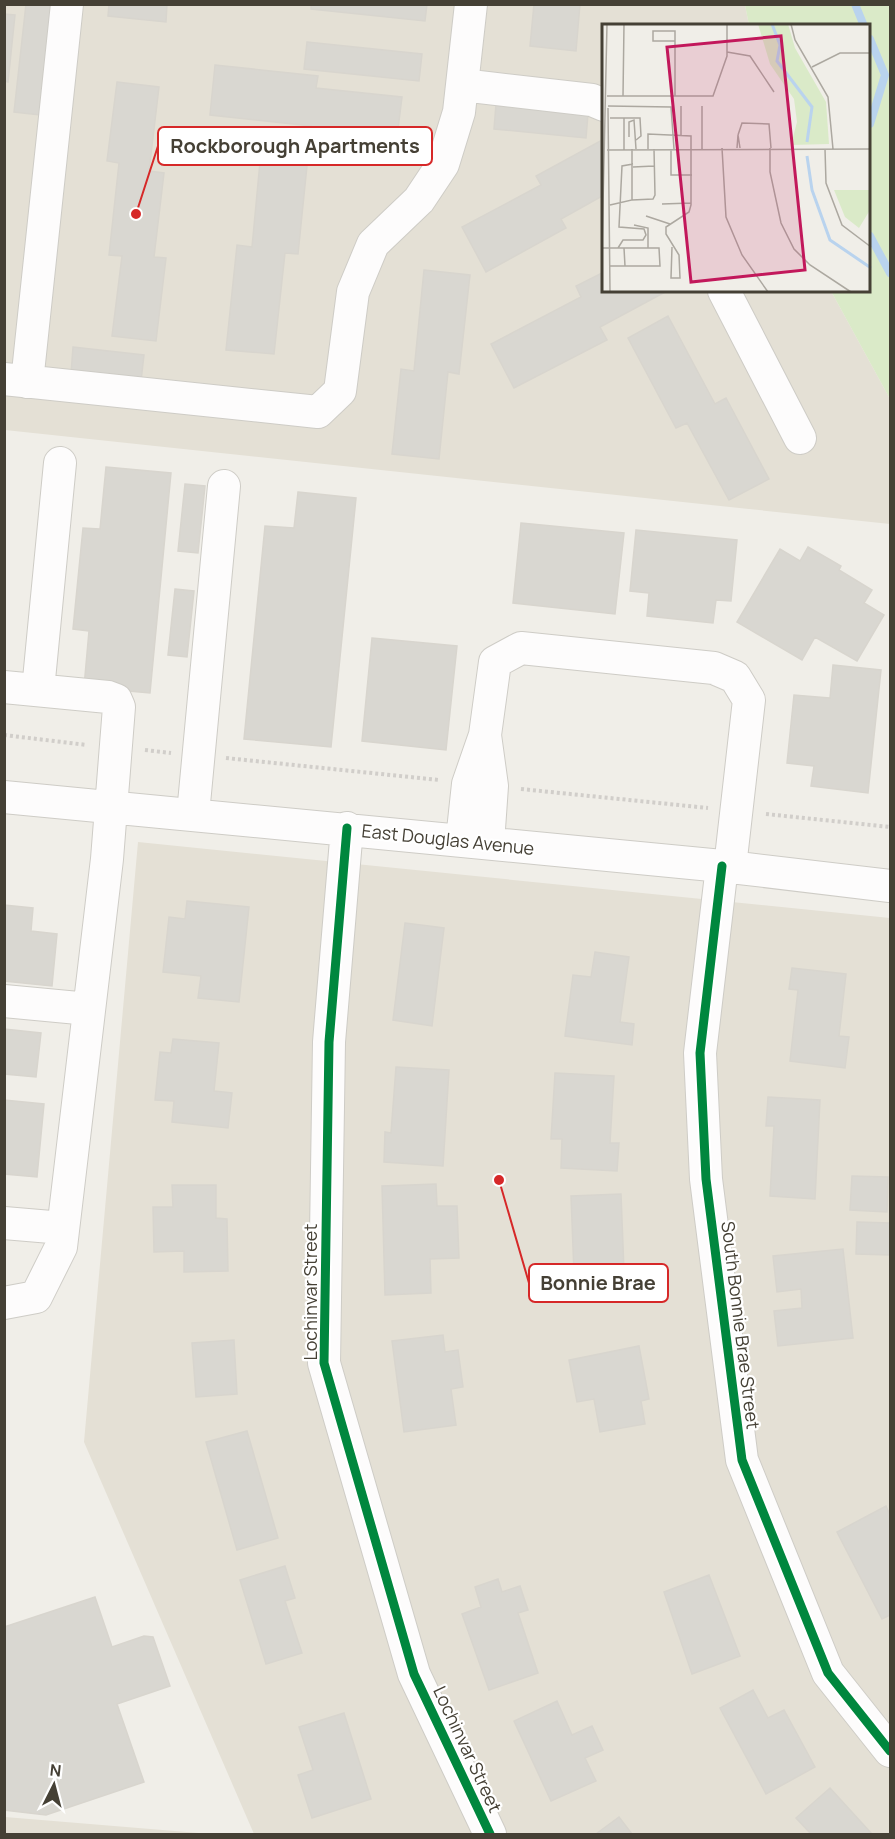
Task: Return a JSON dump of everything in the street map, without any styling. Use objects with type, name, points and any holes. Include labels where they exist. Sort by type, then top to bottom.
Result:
[{"type":"street","points":[[67,4],[16,380],[318,412],[340,391],[353,292],[373,244],[418,200],[443,165],[459,112],[471,4]]},
{"type":"street","points":[[462,85],[592,100],[602,104]]},
{"type":"street","points":[[725,292],[800,438]]},
{"type":"street","points":[[38,690],[60,463]]},
{"type":"street","points":[[193,814],[224,486]]},
{"type":"street","name":"South Bonnie Brae Street","points":[[475,841],[468,783],[486,735],[495,662],[522,648],[714,668],[735,677],[749,700],[700,1053],[706,1179],[742,1460],[828,1673],[891,1751]]},
{"type":"street","points":[[4,687],[116,700],[119,707],[111,806],[61,1246],[36,1297],[4,1303]]},
{"type":"street","name":"East Douglas Avenue","points":[[4,797],[726,866],[891,886]]},
{"type":"street","name":"Lochinvar Street","points":[[347,828],[328,1042],[324,1363],[414,1674],[490,1834]]},
{"type":"street","points":[[4,1001],[89,1009]]},
{"type":"street","points":[[4,1223],[63,1228]]},
{"type":"shaded area","points":[[5,5],[745,5],[749,24],[602,24],[602,292],[832,292],[890,399],[890,524],[5,430]]},
{"type":"shaded area","points":[[138,842],[890,918],[890,1834],[254,1834],[84,1442]]},
{"type":"shaded area","points":[[5,1817],[211,1834],[5,1834]]},
{"type":"green space","points":[[745,5],[890,5],[890,399],[832,292],[871,292],[871,24],[749,24]]},
{"type":"building","points":[[26,4],[51,4],[40,115],[14,112]]},
{"type":"building","points":[[109,4],[167,4],[166,22],[108,16]]},
{"type":"building","points":[[311,4],[427,4],[425,21],[311,9]]},
{"type":"building","points":[[534,4],[580,4],[576,51],[530,46]]},
{"type":"building","points":[[4,14],[15,15],[8,82],[4,81]]},
{"type":"building","points":[[307,42],[422,54],[419,81],[304,69]]},
{"type":"building","points":[[215,65],[318,76],[316,88],[402,97],[396,145],[310,136],[311,126],[210,115]]},
{"type":"building","points":[[117,82],[159,87],[149,171],[164,173],[154,257],[166,258],[156,341],[112,336],[122,256],[109,255],[119,163],[107,161]]},
{"type":"building","points":[[496,104],[588,114],[586,138],[494,129]]},
{"type":"building","points":[[602,140],[602,196],[561,219],[566,228],[486,272],[462,227],[541,185],[536,176]]},
{"type":"building","points":[[260,162],[307,166],[298,254],[285,253],[274,354],[226,350],[237,245],[252,247]]},
{"type":"building","points":[[424,270],[470,275],[459,374],[448,372],[439,459],[392,454],[401,369],[414,371]]},
{"type":"building","points":[[602,273],[602,292],[665,292],[600,327],[607,340],[514,388],[491,344],[581,297],[576,286]]},
{"type":"building","points":[[668,316],[715,404],[726,398],[769,479],[729,500],[687,423],[676,428],[628,338]]},
{"type":"building","points":[[73,347],[144,355],[141,381],[71,374]]},
{"type":"building","points":[[106,467],[171,473],[150,693],[84,687],[89,631],[73,629],[83,528],[100,529]]},
{"type":"building","points":[[185,484],[205,486],[198,553],[178,551]]},
{"type":"building","points":[[298,492],[356,498],[331,747],[244,739],[265,526],[294,528]]},
{"type":"building","points":[[521,523],[624,533],[615,614],[513,603]]},
{"type":"building","points":[[636,530],[737,540],[731,601],[716,600],[713,623],[647,616],[649,593],[630,591]]},
{"type":"building","points":[[808,547],[841,566],[839,570],[872,590],[864,603],[884,615],[857,661],[815,637],[802,660],[737,622],[780,549],[800,561]]},
{"type":"building","points":[[175,589],[194,591],[187,657],[168,655]]},
{"type":"building","points":[[372,638],[457,646],[446,750],[362,741]]},
{"type":"building","points":[[833,665],[881,670],[868,793],[811,786],[814,766],[787,763],[794,695],[830,698]]},
{"type":"building","points":[[187,901],[249,907],[239,1002],[198,998],[201,976],[163,972],[169,917],[185,919]]},
{"type":"building","points":[[4,905],[33,908],[31,931],[57,934],[52,986],[4,981]]},
{"type":"building","points":[[405,923],[444,928],[432,1026],[393,1020]]},
{"type":"building","points":[[595,952],[629,957],[620,1022],[634,1024],[632,1045],[565,1036],[573,975],[591,977]]},
{"type":"building","points":[[792,968],[846,974],[839,1036],[849,1037],[845,1068],[790,1061],[798,990],[789,989]]},
{"type":"building","points":[[4,1029],[41,1033],[36,1077],[4,1074]]},
{"type":"building","points":[[173,1039],[219,1043],[214,1091],[232,1093],[228,1128],[172,1122],[174,1101],[155,1100],[160,1052],[171,1053]]},
{"type":"building","points":[[396,1067],[449,1070],[443,1166],[384,1162],[385,1132],[391,1133]]},
{"type":"building","points":[[555,1073],[614,1076],[610,1143],[619,1143],[617,1171],[561,1168],[562,1139],[551,1139]]},
{"type":"building","points":[[768,1097],[820,1100],[815,1199],[770,1196],[774,1126],[766,1126]]},
{"type":"building","points":[[4,1100],[44,1104],[37,1177],[4,1174]]},
{"type":"building","points":[[852,1176],[888,1177],[887,1212],[850,1210]]},
{"type":"building","points":[[436,1184],[437,1206],[457,1206],[459,1258],[430,1259],[431,1293],[385,1295],[382,1186]]},
{"type":"building","points":[[172,1185],[216,1185],[216,1218],[227,1219],[228,1271],[184,1272],[184,1251],[154,1252],[153,1207],[173,1207]]},
{"type":"building","points":[[621,1194],[625,1297],[575,1299],[571,1196]]},
{"type":"building","points":[[857,1222],[890,1223],[890,1255],[856,1254]]},
{"type":"building","points":[[843,1249],[853,1338],[778,1346],[774,1311],[802,1308],[801,1289],[777,1292],[773,1256]]},
{"type":"building","points":[[443,1335],[445,1352],[458,1350],[463,1387],[451,1389],[456,1425],[404,1432],[392,1341]]},
{"type":"building","points":[[234,1340],[237,1394],[196,1397],[192,1343]]},
{"type":"building","points":[[639,1346],[649,1399],[641,1401],[645,1424],[600,1432],[594,1399],[577,1402],[569,1360]]},
{"type":"building","points":[[247,1431],[278,1538],[237,1550],[206,1442]]},
{"type":"building","points":[[886,1506],[890,1515],[890,1615],[882,1619],[837,1532]]},
{"type":"building","points":[[285,1566],[295,1598],[285,1601],[302,1653],[266,1664],[240,1580]]},
{"type":"building","points":[[709,1575],[740,1656],[692,1674],[664,1592]]},
{"type":"building","points":[[498,1579],[502,1592],[520,1586],[528,1610],[518,1613],[538,1673],[489,1690],[462,1614],[481,1607],[475,1587]]},
{"type":"building","points":[[95,1597],[112,1647],[144,1636],[153,1637],[170,1686],[117,1704],[144,1782],[46,1815],[4,1810],[4,1627]]},
{"type":"building","points":[[753,1690],[768,1718],[784,1710],[815,1767],[766,1794],[720,1708]]},
{"type":"building","points":[[557,1701],[572,1735],[592,1726],[603,1750],[585,1758],[596,1781],[551,1801],[514,1721]]},
{"type":"building","points":[[344,1713],[371,1799],[312,1818],[298,1775],[313,1770],[299,1727]]},
{"type":"building","points":[[830,1788],[872,1834],[811,1834],[796,1818]]},
{"type":"building","points":[[619,1817],[632,1834],[596,1834]]},
{"type":"waterway","points":[[855,4],[863,24]]},
{"type":"waterway","points":[[871,41],[885,75],[871,121]]},
{"type":"waterway","points":[[871,238],[890,273]]},
{"type":"cycle path","points":[[347,828],[329,1042],[324,1363],[414,1674],[490,1834]]},
{"type":"cycle path","points":[[722,866],[700,1053],[706,1179],[742,1460],[828,1673],[890,1751]]},
{"type":"place","name":"Rockborough Apartments","points":[[136,214]]},
{"type":"place","name":"Bonnie Brae","points":[[499,1180]]}]
